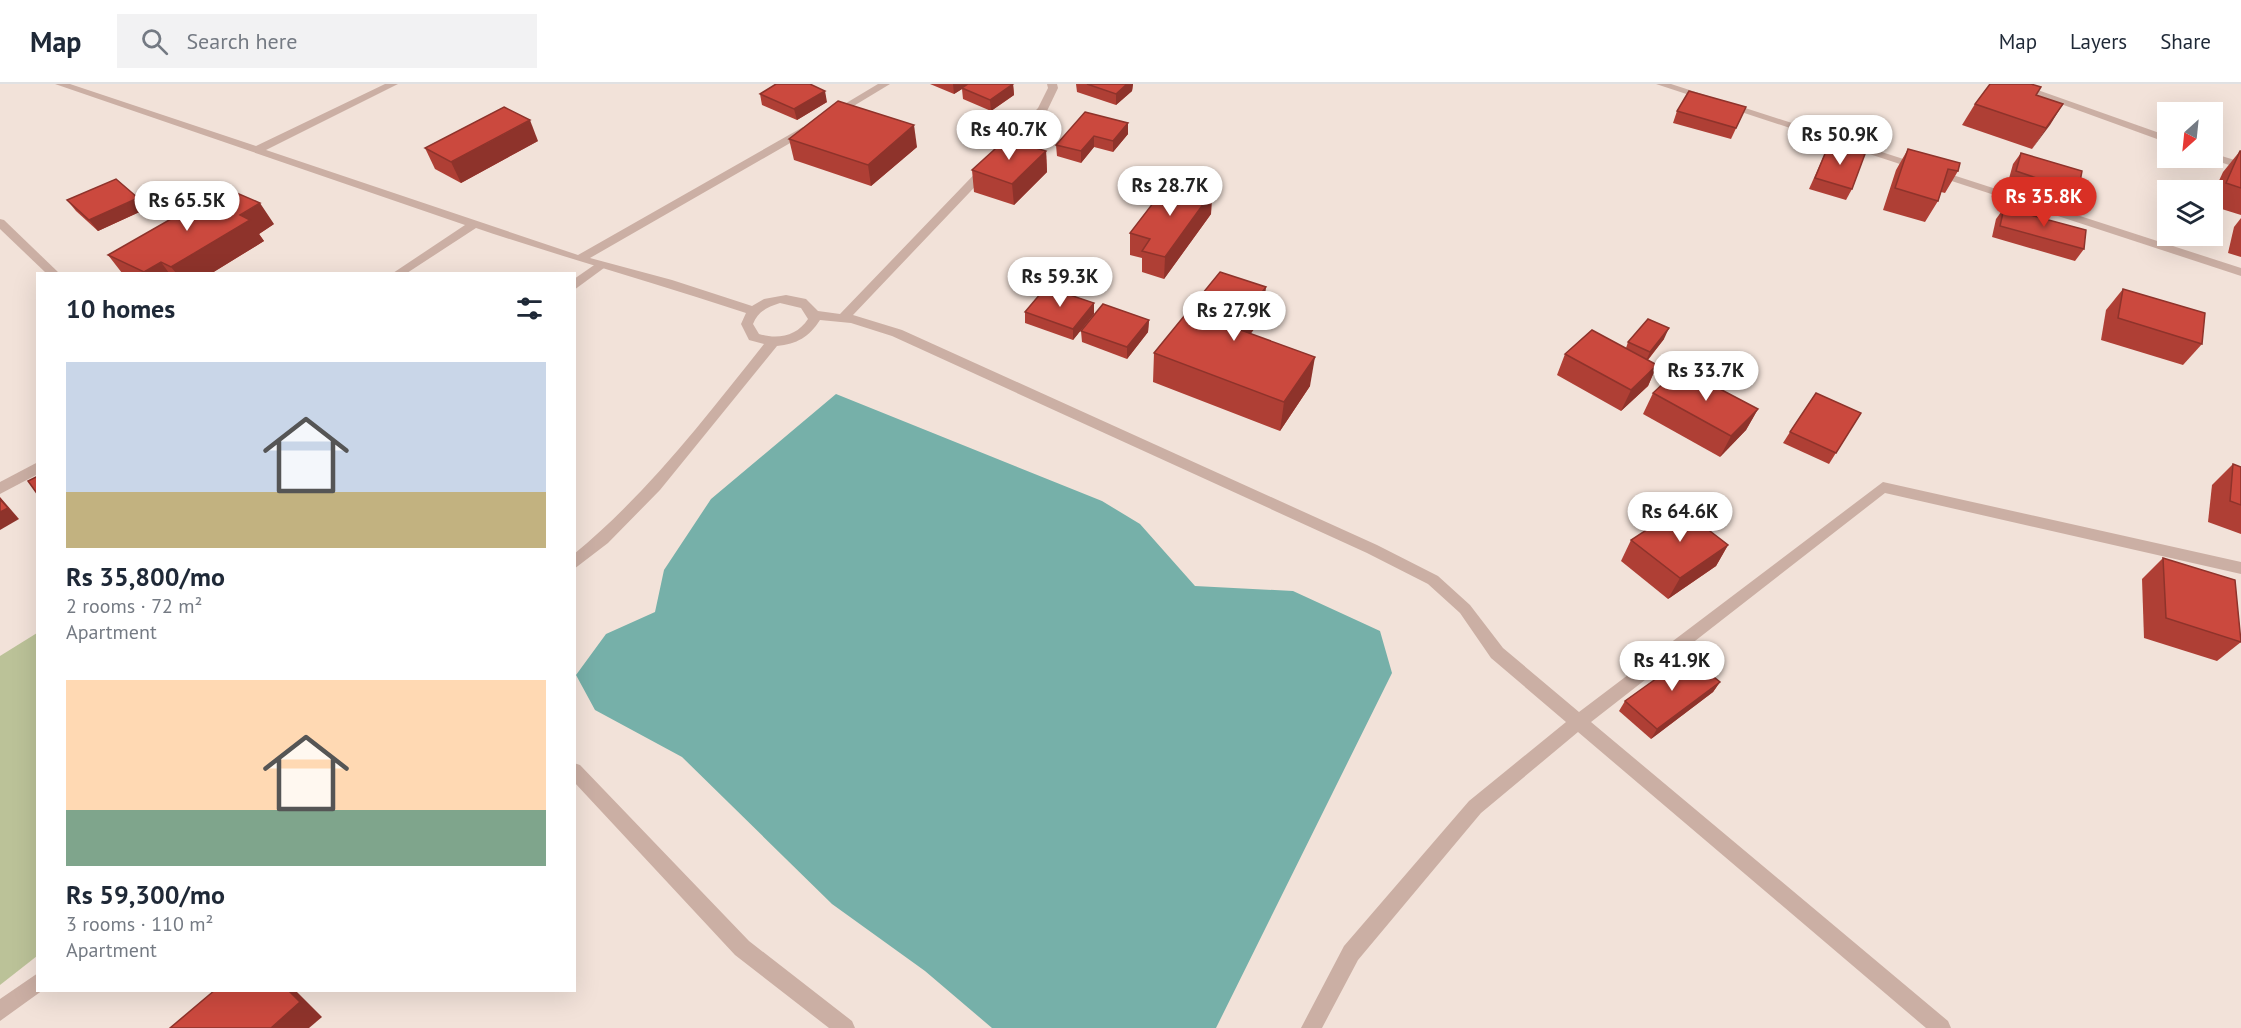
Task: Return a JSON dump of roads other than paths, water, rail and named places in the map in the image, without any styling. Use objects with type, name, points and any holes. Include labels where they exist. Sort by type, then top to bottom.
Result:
[{"type":"street","points":[[60,84],[579,260],[753,311]]},
{"type":"street","points":[[256,150],[393,84]]},
{"type":"street","points":[[579,260],[885,84]]},
{"type":"street","points":[[844,317],[1043,109],[1053,88],[1052,84]]},
{"type":"street","points":[[1661,84],[2241,272]]},
{"type":"street","points":[[2011,84],[2157,136]]},
{"type":"street","points":[[2223,160],[2241,166]]},
{"type":"street","points":[[0,223],[52,272]]},
{"type":"street","points":[[401,272],[474,224]]},
{"type":"street","points":[[576,284],[600,265]]},
{"type":"street","points":[[791,299],[808,306],[813,315],[811,326],[804,333],[795,338],[773,342],[762,340],[749,331],[747,324],[753,311],[770,301],[791,299]]},
{"type":"street","points":[[813,315],[844,317],[897,333],[1372,549],[1433,580],[1465,609],[1497,653],[1941,1028]]},
{"type":"street","points":[[576,561],[622,524],[651,494],[773,342]]},
{"type":"street","points":[[0,489],[36,468]]},
{"type":"street","points":[[1311,1028],[1351,953],[1475,807],[1578,722],[1883,487],[2241,568]]},
{"type":"street","points":[[576,772],[742,948],[845,1028]]},
{"type":"street","points":[[0,1011],[36,984]]},
{"type":"water","points":[[836,394],[1102,501],[1140,524],[1195,586],[1293,591],[1380,631],[1392,673],[1216,1028],[992,1028],[925,971],[832,904],[682,757],[595,710],[576,675],[606,634],[655,612],[664,570],[711,499]]}]
